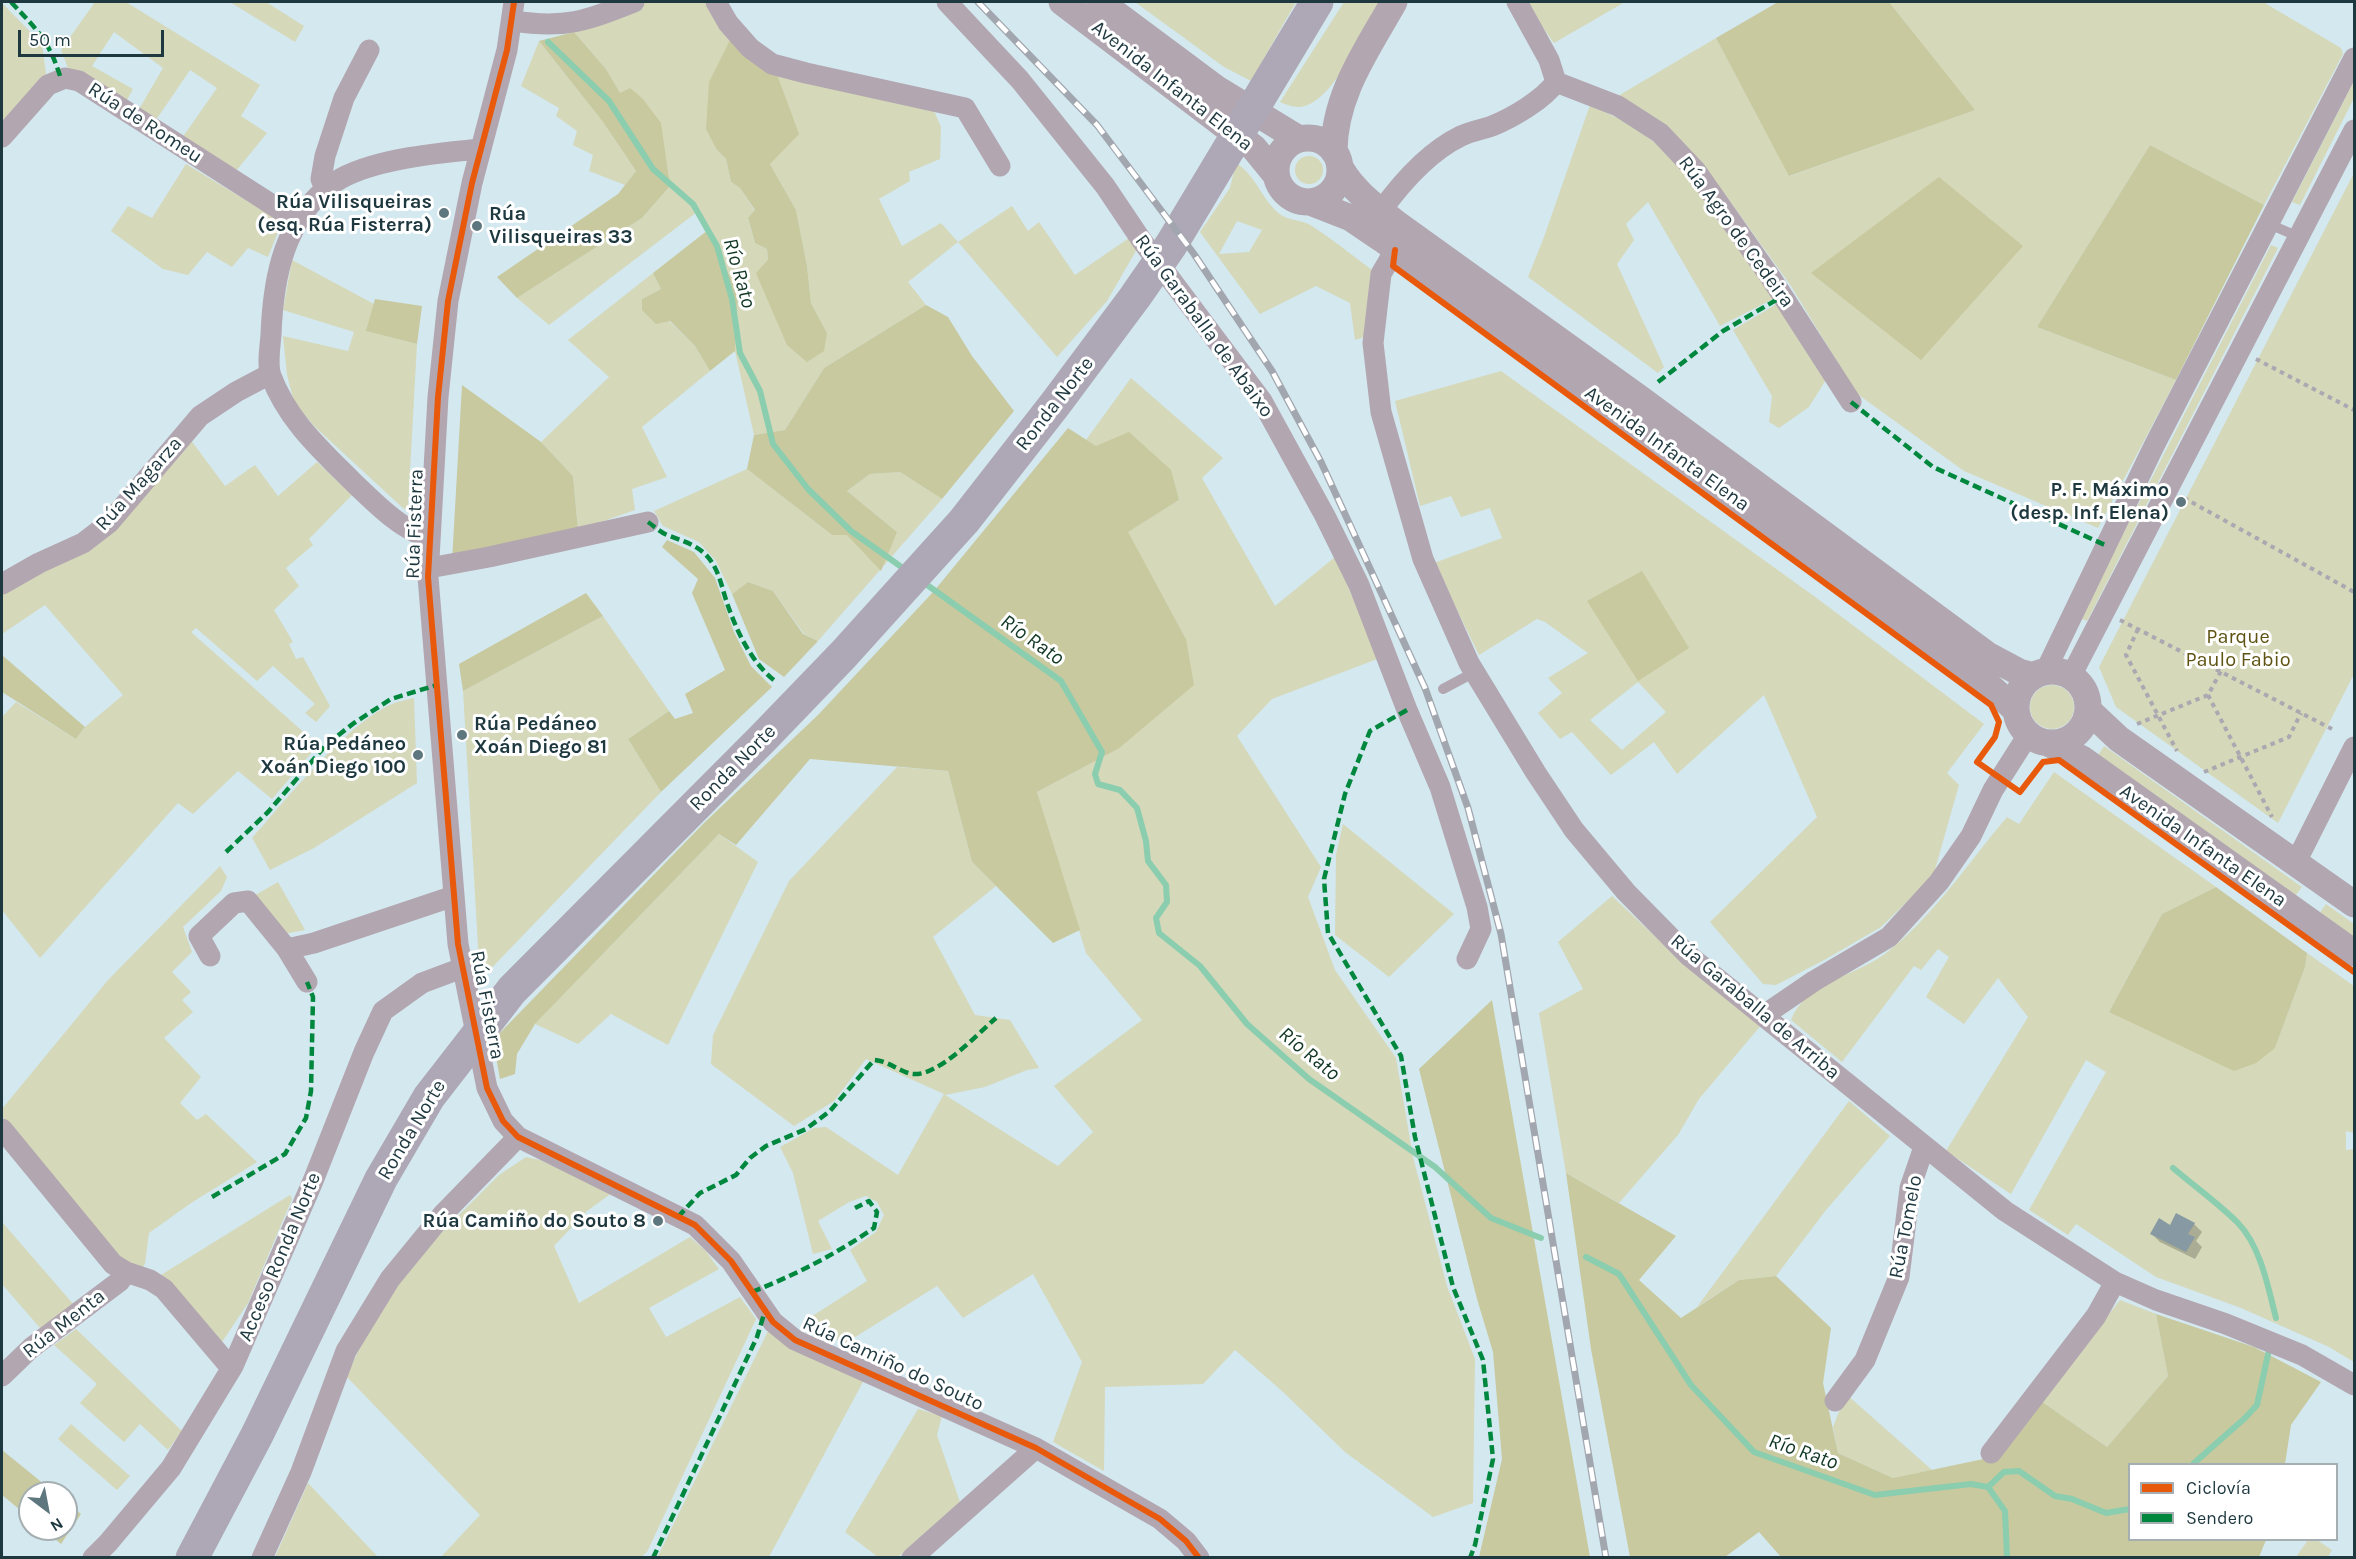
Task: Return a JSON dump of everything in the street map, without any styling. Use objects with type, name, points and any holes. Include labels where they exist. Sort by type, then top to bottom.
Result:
[{"type":"highway","name":"Ronda Norte","points":[[192,1557],[257,1435],[381,1179],[429,1097],[512,990],[795,705],[964,520],[1056,403],[1165,254],[1317,2]]},
{"type":"street","points":[[513,11],[547,26],[582,22],[634,2]]},
{"type":"street","points":[[716,2],[728,23],[750,48],[772,64],[965,108],[1000,166]]},
{"type":"street","name":"Rúa Garaballa de Abaixo","points":[[947,2],[1035,98],[1105,186],[1142,241],[1262,401],[1325,516],[1359,585],[1407,710],[1440,787],[1477,907],[1481,929],[1467,959]]},
{"type":"street","name":"Avenida Infanta Elena","points":[[1062,2],[1228,112],[1270,123],[1304,138]]},
{"type":"street","name":"Avenida Infanta Elena","points":[[1100,2],[1228,112],[1276,175]]},
{"type":"street","points":[[1342,98],[1304,138],[1285,149],[1279,157],[1276,175],[1281,187],[1299,201],[1310,202],[1322,199],[1336,185],[1338,160],[1335,127],[1342,98],[1394,2]]},
{"type":"street","points":[[1381,211],[1398,188],[1442,148],[1460,136],[1491,126],[1530,105],[1549,92],[1556,82],[1549,60],[1517,2]]},
{"type":"street","name":"Rúa Fisterra","points":[[488,1088],[463,975],[454,896],[429,567],[438,398],[448,301],[480,149],[513,11]]},
{"type":"street","points":[[326,191],[321,179],[325,156],[344,98],[369,50]]},
{"type":"street","points":[[2050,674],[2061,634],[2154,446],[2355,58]]},
{"type":"street","name":"Rúa de Romeu","points":[[2,137],[48,85],[65,78],[79,81],[297,220]]},
{"type":"street","name":"Rúa Agro de Cedeira","points":[[1556,82],[1618,106],[1660,133],[1696,171],[1772,278],[1851,402]]},
{"type":"street","points":[[2050,674],[2084,691],[2088,710],[2086,721],[2080,731],[2061,742],[2039,739],[2018,719],[2016,710],[2020,690],[2050,674],[2299,237],[2355,130]]},
{"type":"street","points":[[1304,138],[1321,141],[1338,160]]},
{"type":"street","points":[[430,537],[418,536],[407,529],[305,435],[286,408],[270,374],[271,313],[288,237],[297,220],[335,182],[363,170],[416,157],[480,149]]},
{"type":"street","name":"Avenida Infanta Elena","points":[[1338,160],[1353,185],[1381,211],[1695,438],[1989,656],[2019,672],[2050,674]]},
{"type":"street","name":"Avenida Infanta Elena","points":[[1310,202],[1351,218],[1988,685],[2016,710]]},
{"type":"street","name":"Rúa Garaballa de Arriba","points":[[1395,250],[1381,274],[1373,343],[1381,412],[1423,559],[1474,672],[1574,830],[1619,884],[1688,956],[2005,1211],[2115,1282],[2156,1300],[2226,1324],[2302,1355],[2355,1385]]},
{"type":"street","name":"Rúa Magarza","points":[[2,584],[83,543],[109,524],[200,416],[236,392],[270,374]]},
{"type":"street","points":[[429,567],[489,557],[648,522]]},
{"type":"street","name":"Avenida Infanta Elena","points":[[2088,710],[2119,739],[2355,904]]},
{"type":"street","points":[[1766,1017],[1773,1009],[1814,981],[1889,937],[1939,882],[1971,836],[1993,790],[2039,739]]},
{"type":"street","name":"Avenida Infanta Elena","points":[[2039,739],[2082,759],[2355,953]]},
{"type":"street","points":[[2296,862],[2355,747]]},
{"type":"street","points":[[287,949],[314,943],[454,896]]},
{"type":"street","points":[[210,956],[199,936],[234,903],[248,901],[287,949],[307,982]]},
{"type":"street","name":"Acceso Ronda Norte","points":[[93,1557],[108,1543],[171,1468],[233,1366],[313,1181],[364,1052],[384,1011],[422,983],[463,975]]},
{"type":"street","name":"Rúa Camiño do Souto","points":[[488,1088],[503,1121],[518,1137],[695,1226],[730,1261],[773,1322],[795,1340],[1036,1448],[1160,1519],[1186,1541],[1199,1557]]},
{"type":"street","points":[[2,1129],[113,1264],[126,1272],[150,1280],[164,1289],[225,1361],[233,1366]]},
{"type":"street","points":[[262,1557],[301,1472],[346,1351],[397,1271],[444,1213],[518,1137]]},
{"type":"street","name":"Rúa Tomelo","points":[[1835,1401],[1865,1360],[1899,1277],[1910,1188],[1924,1147]]},
{"type":"street","name":"Rúa Menta","points":[[2,1376],[31,1348],[120,1281],[126,1272]]},
{"type":"street","points":[[1991,1454],[2096,1316],[2115,1282]]},
{"type":"street","points":[[912,1557],[1036,1448]]},
{"type":"lane","points":[[2269,224],[2299,237]]},
{"type":"lane","points":[[1443,689],[1474,672]]},
{"type":"path","points":[[2253,357],[2355,410]]},
{"type":"path","points":[[2184,498],[2355,592]]},
{"type":"path","points":[[2120,620],[2332,729]]},
{"type":"path","points":[[2138,629],[2126,655],[2181,759]]},
{"type":"path","points":[[2134,725],[2208,695],[2221,671]]},
{"type":"path","points":[[2208,695],[2275,824]]},
{"type":"path","points":[[2201,773],[2289,736],[2301,713]]},
{"type":"green space","points":[[95,2],[126,2],[260,85],[241,116],[267,133],[236,171],[182,138],[217,88],[190,70],[154,123],[138,111],[163,68],[114,32],[92,66],[133,89],[126,102],[68,68],[61,50]]},
{"type":"green space","points":[[230,2],[266,2],[304,26],[295,42]]},
{"type":"green space","points":[[645,2],[704,2],[732,36],[717,150],[726,159],[731,182],[740,188],[755,211],[748,219],[755,243],[767,249],[768,260],[827,333],[811,303],[807,266],[796,210],[770,164],[775,69],[932,106],[941,127],[940,159],[909,172],[910,181],[879,199],[902,246],[941,223],[958,242],[908,282],[926,305],[824,368],[785,430],[754,435],[735,351],[738,294],[697,212],[549,325],[517,298],[642,218],[670,186],[606,69],[574,32]]},
{"type":"green space","points":[[1135,2],[1296,2],[1251,81],[1224,67]]},
{"type":"green space","points":[[1344,2],[1381,2],[1347,64],[1323,95],[1310,104],[1298,107],[1280,102]]},
{"type":"green space","points":[[1526,2],[1625,2],[1554,43]]},
{"type":"green space","points":[[1778,2],[1889,2],[1975,110],[1789,176],[1716,38]]},
{"type":"green space","points":[[1889,2],[2263,2],[2341,48],[2343,54],[2264,205],[2150,145],[2037,327],[2176,380],[2098,528],[1964,471],[1856,393],[1791,286],[1724,193],[1618,96],[1716,38],[1790,176],[1974,110]]},
{"type":"green space","points":[[2,3],[42,44],[46,74],[2,125]]},
{"type":"green space","points":[[574,32],[606,69],[620,93],[630,88],[642,98],[661,123],[670,186],[642,218],[517,298],[497,277],[618,194],[636,171],[603,122],[539,41]]},
{"type":"green space","points":[[732,36],[775,69],[799,134],[770,164],[796,210],[807,266],[811,303],[827,333],[824,351],[807,362],[787,345],[756,273],[768,260],[767,249],[755,243],[748,218],[755,210],[740,188],[731,182],[726,159],[717,150],[706,129],[709,82]]},
{"type":"green space","points":[[539,41],[603,122],[636,171],[625,185],[589,171],[593,155],[573,145],[577,131],[556,116],[559,108],[521,86]]},
{"type":"green space","points":[[2354,81],[2354,98],[2300,205],[2292,202]]},
{"type":"green space","points":[[1590,105],[1630,124],[1662,148],[1710,201],[1777,297],[1720,326],[1648,202],[1626,224],[1634,240],[1617,264],[1664,367],[1658,373],[1528,277]]},
{"type":"green space","points":[[2150,145],[2264,205],[2176,380],[2037,327]]},
{"type":"green space","points":[[1309,156],[1319,160],[1323,170],[1319,180],[1309,184],[1299,180],[1295,170],[1299,160]]},
{"type":"green space","points":[[1236,163],[1249,174],[1269,203],[1281,215],[1312,226],[1372,270],[1368,336],[1355,340],[1350,303],[1316,286],[1260,314],[1200,232],[1230,188]],"holes":[[[1237,221],[1262,230],[1249,252],[1219,254]]]},
{"type":"green space","points":[[186,164],[282,222],[268,257],[248,248],[232,267],[207,252],[188,275],[163,269],[111,231],[128,206],[152,218]]},
{"type":"green space","name":"Parque Paulo Fabio","points":[[2354,173],[2354,674],[2278,823],[2116,707],[2099,667]]},
{"type":"green space","points":[[1939,177],[2023,246],[1921,360],[1811,273]]},
{"type":"green space","points":[[1012,206],[1028,231],[1039,222],[1075,275],[1129,238],[1137,249],[1107,301],[1057,357],[958,242]]},
{"type":"green space","points":[[708,230],[738,294],[735,351],[710,371],[695,346],[670,321],[656,324],[642,310],[642,299],[661,289],[653,273]]},
{"type":"green space","points":[[2271,245],[2278,248],[2087,621],[2080,618]]},
{"type":"green space","points":[[292,260],[374,304],[367,331],[417,344],[408,507],[404,509],[314,426],[294,402],[287,375],[283,336],[348,351],[354,332],[283,310]]},
{"type":"green space","points":[[653,273],[661,289],[642,299],[695,346],[710,371],[642,427],[667,477],[632,489],[635,510],[578,530],[573,476],[541,442],[609,377],[568,340]]},
{"type":"green space","points":[[375,299],[422,306],[417,344],[366,331]]},
{"type":"green space","points":[[1780,302],[1827,378],[1809,407],[1779,428],[1769,422],[1772,396],[1733,330]]},
{"type":"green space","points":[[926,305],[948,317],[972,356],[1014,411],[942,499],[900,472],[870,474],[847,491],[897,532],[881,571],[847,535],[832,535],[747,469],[754,435],[785,430],[824,368]]},
{"type":"green space","points":[[1501,371],[1818,599],[1984,724],[1947,773],[1959,785],[1934,873],[1921,888],[1881,927],[1776,985],[1763,984],[1710,922],[1817,817],[1764,695],[1677,774],[1654,742],[1611,775],[1572,732],[1560,739],[1538,713],[1562,693],[1548,678],[1588,653],[1545,622],[1537,619],[1479,655],[1434,563],[1502,538],[1490,508],[1461,517],[1451,496],[1420,506],[1395,401]],"holes":[[[1638,682],[1666,712],[1622,750],[1590,720]]]},
{"type":"green space","points":[[1131,378],[1223,458],[1202,478],[1275,606],[1335,557],[1380,658],[1272,699],[1237,736],[1321,867],[1308,897],[1335,970],[1396,1058],[1413,1157],[1447,1286],[1475,1359],[1473,1503],[1433,1517],[1345,1452],[1282,1391],[1235,1350],[1203,1384],[1105,1387],[1104,1471],[1053,1442],[1082,1362],[1033,1274],[963,1318],[937,1286],[844,1344],[806,1320],[867,1281],[850,1250],[876,1232],[884,1215],[877,1202],[866,1196],[849,1202],[818,1221],[832,1249],[813,1254],[793,1173],[780,1147],[814,1128],[826,1127],[898,1175],[944,1094],[866,1059],[834,1101],[794,1126],[711,1064],[713,1035],[789,881],[897,767],[948,771],[972,862],[996,886],[933,937],[975,1015],[1010,1020],[1039,1068],[1027,1070],[985,1087],[945,1095],[1058,1166],[1093,1132],[1054,1086],[1142,1020],[1086,953],[1037,792],[1118,749],[1186,639],[1127,532],[1179,500],[1086,440]]},
{"type":"green space","points":[[462,385],[541,442],[573,476],[578,530],[452,561]]},
{"type":"green space","points":[[1068,428],[1096,446],[1129,432],[1171,470],[1179,500],[1128,532],[1186,639],[1194,685],[1118,749],[1037,792],[1080,930],[1053,943],[972,862],[948,771],[810,759],[736,845],[719,834],[535,1024],[517,1054],[515,1074],[500,1079],[493,1040],[704,823],[818,715],[934,591]]},
{"type":"green space","points":[[187,435],[225,486],[255,465],[278,496],[317,462],[352,495],[309,539],[313,545],[286,568],[299,586],[274,610],[293,642],[289,644],[296,659],[303,657],[330,706],[316,722],[305,713],[315,704],[273,666],[257,681],[196,628],[191,632],[318,745],[272,799],[238,771],[193,814],[178,803],[40,958],[2,910],[2,717],[16,702],[76,739],[85,727],[123,695],[45,605],[2,634],[2,588],[74,554]]},
{"type":"green space","points":[[747,469],[832,535],[897,532],[847,491],[870,474],[900,472],[942,499],[818,641],[804,634],[773,591],[748,582],[732,594],[716,561],[699,542],[663,526],[654,511]]},
{"type":"green space","points":[[667,540],[694,552],[715,578],[734,632],[751,666],[772,687],[661,792],[628,739],[669,711],[675,719],[693,713],[685,694],[725,670],[692,593],[698,579],[662,547]]},
{"type":"green space","points":[[1642,571],[1689,648],[1638,681],[1587,601]]},
{"type":"green space","points":[[748,582],[773,591],[803,634],[818,641],[784,677],[759,659],[732,594]]},
{"type":"green space","points":[[586,593],[603,616],[463,691],[459,664]]},
{"type":"green space","points":[[603,616],[669,711],[628,739],[661,792],[480,980],[463,691]]},
{"type":"green space","points":[[2,655],[85,727],[76,739],[2,692]]},
{"type":"green space","points":[[2052,685],[2068,691],[2074,707],[2068,723],[2052,729],[2036,723],[2030,707],[2036,691]]},
{"type":"green space","points":[[414,698],[417,783],[314,848],[270,870],[252,838],[336,745],[374,714],[392,704]]},
{"type":"green space","points":[[2104,746],[2302,887],[2295,896],[2097,757]]},
{"type":"green space","points":[[2054,772],[2216,887],[2162,914],[2109,1012],[2275,1048],[2305,967],[2307,953],[2354,986],[2354,1133],[2346,1131],[2346,1150],[2354,1149],[2354,1362],[2329,1347],[2241,1308],[2156,1277],[2076,1224],[2068,1235],[2029,1210],[2106,1072],[2086,1060],[2011,1194],[1946,1151],[2028,1017],[1998,978],[1964,1024],[1926,997],[1949,957],[1938,949],[1921,970],[1914,966],[1842,1062],[1791,1020],[1798,1007],[1808,996],[1832,981],[1873,962],[1919,923],[2007,817],[2019,824]]},
{"type":"green space","points":[[1343,824],[1454,914],[1389,977],[1335,935],[1336,855]]},
{"type":"green space","points":[[719,834],[758,862],[668,1045],[611,1014],[578,1044],[535,1024]]},
{"type":"green space","points":[[220,866],[227,877],[221,891],[183,927],[192,952],[172,972],[191,992],[182,1000],[193,1012],[164,1038],[201,1077],[180,1103],[197,1120],[206,1114],[257,1162],[191,1203],[149,1233],[145,1264],[139,1271],[116,1258],[51,1173],[2,1116],[2,1109],[108,980]]},
{"type":"green space","points":[[278,882],[305,930],[284,934],[252,897]]},
{"type":"green space","points":[[2216,887],[2307,953],[2305,967],[2275,1048],[2256,1063],[2234,1071],[2109,1012],[2162,914]]},
{"type":"green space","points":[[1612,896],[1694,973],[1762,1024],[1699,1099],[1678,1135],[1619,1203],[1566,1173],[1539,1013],[1583,989],[1558,942]]},
{"type":"green space","points":[[2326,904],[2354,924],[2354,939],[2319,914]]},
{"type":"green space","points":[[1492,1000],[1590,1557],[1479,1557],[1502,1459],[1493,1352],[1477,1299],[1419,1069]]},
{"type":"green space","points":[[1849,1101],[1890,1136],[1826,1210],[1776,1276],[1739,1280],[1697,1307]]},
{"type":"green space","points":[[526,1157],[540,1160],[612,1193],[587,1211],[554,1246],[579,1303],[690,1237],[705,1250],[719,1269],[649,1308],[666,1337],[740,1297],[756,1319],[647,1552],[641,1557],[441,1557],[480,1515],[346,1376],[380,1308],[425,1249],[499,1175]]},
{"type":"green space","points":[[1566,1173],[1676,1236],[1639,1280],[1681,1318],[1739,1280],[1776,1276],[1831,1328],[1823,1383],[1838,1453],[1893,1478],[1993,1457],[2041,1401],[2107,1447],[2168,1376],[2156,1314],[2254,1347],[2321,1382],[2291,1425],[2285,1463],[2128,1463],[2128,1541],[2266,1541],[2259,1557],[1781,1557],[1759,1532],[1725,1557],[1630,1557],[1591,1349]]},
{"type":"green space","points":[[290,1195],[292,1199],[248,1303],[220,1345],[161,1275]]},
{"type":"green space","points":[[2,1222],[74,1305],[40,1328],[2,1284]]},
{"type":"green space","points":[[2120,1300],[2156,1314],[2168,1376],[2107,1447],[2041,1401]]},
{"type":"green space","points":[[76,1329],[182,1431],[168,1450],[140,1424],[124,1442],[80,1403],[97,1384],[54,1345]]},
{"type":"green space","points":[[768,1331],[864,1380],[769,1557],[657,1558]]},
{"type":"green space","points":[[1846,1394],[1932,1470],[1893,1478],[1838,1453],[1833,1427]]},
{"type":"green space","points":[[918,1409],[942,1416],[937,1435],[960,1502],[898,1557],[878,1557],[845,1532]]},
{"type":"green space","points":[[71,1424],[130,1476],[117,1490],[58,1439]]},
{"type":"green space","points":[[2,1450],[40,1481],[18,1481],[18,1508],[2,1495]]},
{"type":"green space","points":[[308,1483],[378,1557],[275,1557]]},
{"type":"green space","points":[[2307,1541],[2318,1541],[2332,1550],[2328,1557],[2296,1557]]},
{"type":"building","points":[[2176,1213],[2195,1223],[2188,1234],[2195,1237],[2186,1252],[2150,1234],[2159,1218],[2170,1225]]},
{"type":"waterway","name":"Río Rato","points":[[548,42],[609,101],[653,169],[693,204],[717,246],[732,299],[740,353],[760,391],[773,444],[808,489],[851,531],[907,571]]},
{"type":"waterway","name":"Río Rato","points":[[923,582],[1061,681],[1102,752],[1095,774],[1098,784],[1120,790],[1137,808],[1146,841],[1148,861],[1166,885],[1167,902],[1156,918],[1159,933],[1200,966],[1247,1024],[1309,1079],[1435,1167],[1491,1218],[1541,1238]]},
{"type":"waterway","points":[[2173,1168],[2222,1208],[2246,1233],[2263,1268],[2276,1318]]},
{"type":"waterway","name":"Río Rato","points":[[1586,1257],[1619,1274],[1691,1385],[1754,1452],[1875,1495],[1971,1484],[1988,1487],[2005,1511],[2007,1558]]},
{"type":"waterway","points":[[2194,1463],[2257,1405],[2269,1350]]},
{"type":"waterway","points":[[1988,1487],[2004,1472],[2019,1471],[2055,1496],[2072,1499],[2106,1513],[2128,1509]]},
{"type":"railway","points":[[978,2],[1097,125],[1194,254],[1272,371],[1321,462],[1425,688],[1468,808],[1501,934],[1606,1558]]},
{"type":"marked path","points":[[11,2],[42,37],[61,79]]},
{"type":"marked path","points":[[1658,382],[1723,331],[1783,296]]},
{"type":"marked path","points":[[1851,402],[1933,467],[2105,545]]},
{"type":"marked path","points":[[648,522],[664,534],[703,552],[711,561],[740,635],[752,656],[775,681]]},
{"type":"marked path","points":[[226,852],[268,812],[327,744],[391,699],[437,685]]},
{"type":"marked path","points":[[1407,710],[1370,731],[1345,794],[1324,879],[1328,933],[1401,1056],[1415,1137],[1453,1287],[1483,1360],[1493,1459],[1475,1545],[1470,1558]]},
{"type":"marked path","points":[[212,1197],[285,1154],[306,1118],[311,1091],[313,997],[307,982]]},
{"type":"marked path","points":[[678,1217],[700,1193],[736,1175],[750,1158],[766,1146],[806,1129],[830,1111],[874,1060],[888,1063],[908,1073],[918,1074],[930,1070],[955,1055],[996,1018]]},
{"type":"marked path","points":[[752,1292],[815,1263],[874,1228],[877,1212],[869,1201],[855,1208]]},
{"type":"marked path","points":[[653,1558],[757,1337],[765,1311]]},
{"type":"cycle path","points":[[514,2],[507,50],[472,183],[448,301],[438,397],[428,577],[458,944],[487,1088],[503,1121],[518,1137],[695,1225],[731,1261],[773,1322],[795,1340],[1036,1448],[1160,1519],[1186,1541],[1199,1558]]},
{"type":"cycle path","points":[[1395,250],[1393,266],[1991,705],[1999,722],[1995,737],[1977,762],[2020,792],[2043,762],[2059,760],[2354,972]]},
{"type":"place","name":"Rúa Vilisqueiras (esq. Rúa Fisterra)","points":[[444,213]]},
{"type":"place","name":"Rúa Vilisqueiras 33","points":[[477,226]]},
{"type":"place","name":"P. F. Máximo (desp. Inf. Elena)","points":[[2181,502]]},
{"type":"place","name":"Rúa Pedáneo Xoán Diego 81","points":[[462,735]]},
{"type":"place","name":"Rúa Pedáneo Xoán Diego 100","points":[[418,755]]},
{"type":"place","name":"Rúa Camiño do Souto 8","points":[[658,1221]]}]
